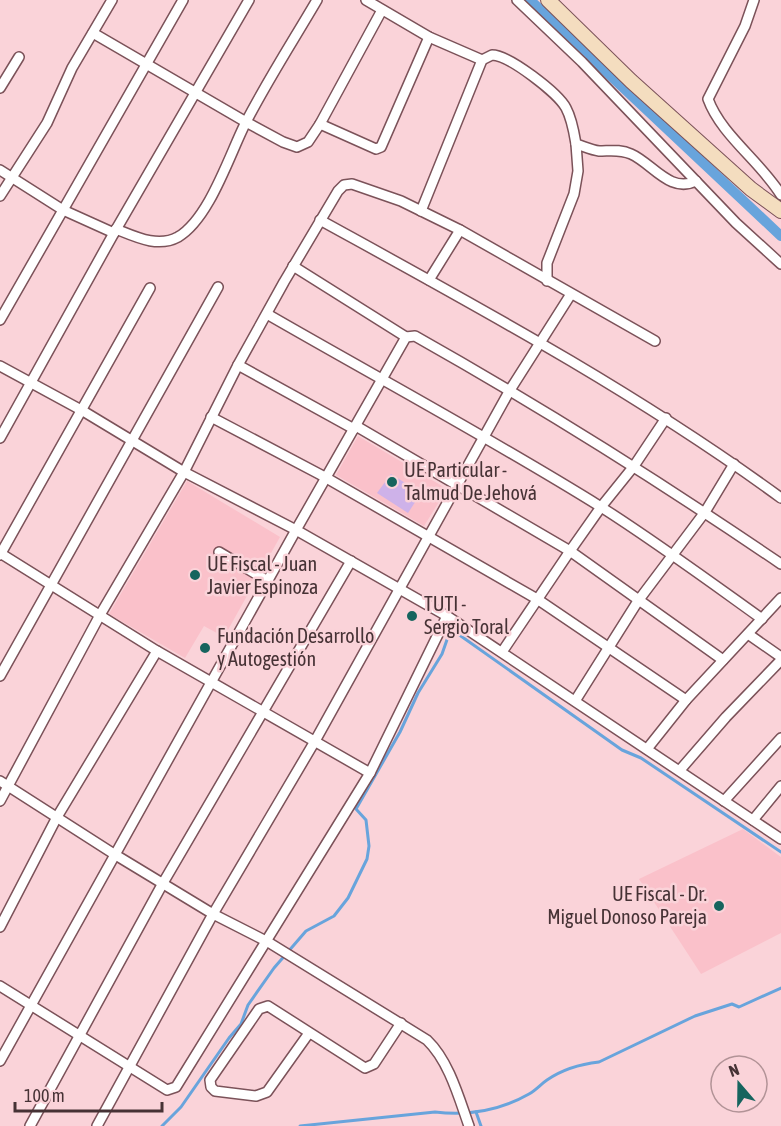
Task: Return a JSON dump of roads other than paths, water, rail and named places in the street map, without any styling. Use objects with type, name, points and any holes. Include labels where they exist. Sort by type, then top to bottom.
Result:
[{"type":"street","points":[[0,196],[47,123],[72,68],[112,0]]},
{"type":"street","points":[[0,320],[183,0]]},
{"type":"street","points":[[0,438],[115,231],[249,0]]},
{"type":"street","points":[[0,170],[63,210],[115,231],[161,242],[177,237],[191,227],[202,213],[246,122],[317,0]]},
{"type":"street","points":[[366,0],[429,38],[482,60]]},
{"type":"street","points":[[517,0],[582,62],[736,223],[781,264]]},
{"type":"street","points":[[548,0],[631,81],[752,189],[781,211]]},
{"type":"street","points":[[754,0],[745,26],[708,99],[713,114],[781,195]]},
{"type":"street","points":[[93,33],[195,94],[283,142],[297,147],[309,142],[382,9]]},
{"type":"street","points":[[320,124],[376,149],[381,147],[429,38]]},
{"type":"street","points":[[421,211],[482,60],[496,55],[550,89],[568,111],[576,144],[578,171],[574,194],[547,263],[547,280]]},
{"type":"street","points":[[0,88],[19,57]]},
{"type":"street","points":[[576,144],[597,151],[619,150],[631,154],[674,183],[685,184],[696,181]]},
{"type":"street","points":[[0,801],[4,783],[184,472],[238,365],[293,266],[338,190],[344,185],[352,184],[401,201],[459,230],[655,341]]},
{"type":"street","points":[[320,220],[540,342],[666,418],[781,498]]},
{"type":"street","points":[[429,280],[459,230]]},
{"type":"street","points":[[293,266],[406,337],[415,336],[510,390],[634,466],[781,564]]},
{"type":"street","points":[[0,676],[52,587],[218,287]]},
{"type":"street","points":[[150,288],[83,411],[0,554],[157,651],[370,773]]},
{"type":"street","points":[[97,1126],[213,914],[315,741],[510,390],[571,294]]},
{"type":"street","points":[[267,314],[484,437],[601,507],[673,554],[762,619]]},
{"type":"street","points":[[0,1061],[325,477],[406,337]]},
{"type":"street","points":[[238,365],[355,427],[570,551],[723,660]]},
{"type":"street","points":[[0,366],[83,411],[184,472],[296,530],[447,616],[781,839]]},
{"type":"street","points":[[211,417],[325,477],[537,599],[686,700]]},
{"type":"street","points":[[502,652],[570,551],[634,466],[666,418]]},
{"type":"street","points":[[575,701],[638,601],[705,512],[734,464]]},
{"type":"street","points":[[219,552],[268,581]]},
{"type":"street","points":[[30,1126],[163,883],[351,561]]},
{"type":"street","points":[[647,749],[686,700],[781,598]]},
{"type":"street","points":[[0,986],[167,1090],[176,1087],[268,942],[370,773],[447,616]]},
{"type":"street","points":[[680,770],[781,658],[748,634]]},
{"type":"street","points":[[0,927],[57,817],[157,651]]},
{"type":"street","points":[[724,801],[781,738]]},
{"type":"street","points":[[4,783],[213,914],[268,942],[401,1023],[436,1048],[469,1126]]},
{"type":"street","points":[[753,820],[781,786]]},
{"type":"street","points":[[309,1033],[267,1092],[256,1096],[215,1091],[211,1087],[210,1080],[259,1009],[268,1006],[364,1068],[374,1064],[401,1023]]},
{"type":"waterway","points":[[530,0],[781,236]]},
{"type":"waterway","points":[[162,1126],[181,1107],[241,1024],[248,1005],[274,968],[306,931],[334,916],[348,898],[367,859],[369,846],[366,820],[356,809],[400,732],[418,693],[442,654],[449,634],[458,634],[622,750],[641,758],[781,852]]},
{"type":"waterway","points":[[300,1126],[496,1108],[518,1100],[553,1076],[566,1070],[599,1062],[695,1016],[732,1004],[739,1007],[781,988]]},
{"type":"waterway","points":[[476,1112],[481,1126]]},
{"type":"place","name":"UE Particular - Talmud De Jehová","points":[[392,482]]},
{"type":"place","name":"UE Fiscal - Juan Javier Espinoza","points":[[195,575]]},
{"type":"place","name":"TUTI - Sergio Toral","points":[[412,616]]},
{"type":"place","name":"Fundación Desarrollo y Autogestión","points":[[205,648]]},
{"type":"place","name":"UE Fiscal - Dr. Miguel Donoso Pareja","points":[[719,906]]}]
